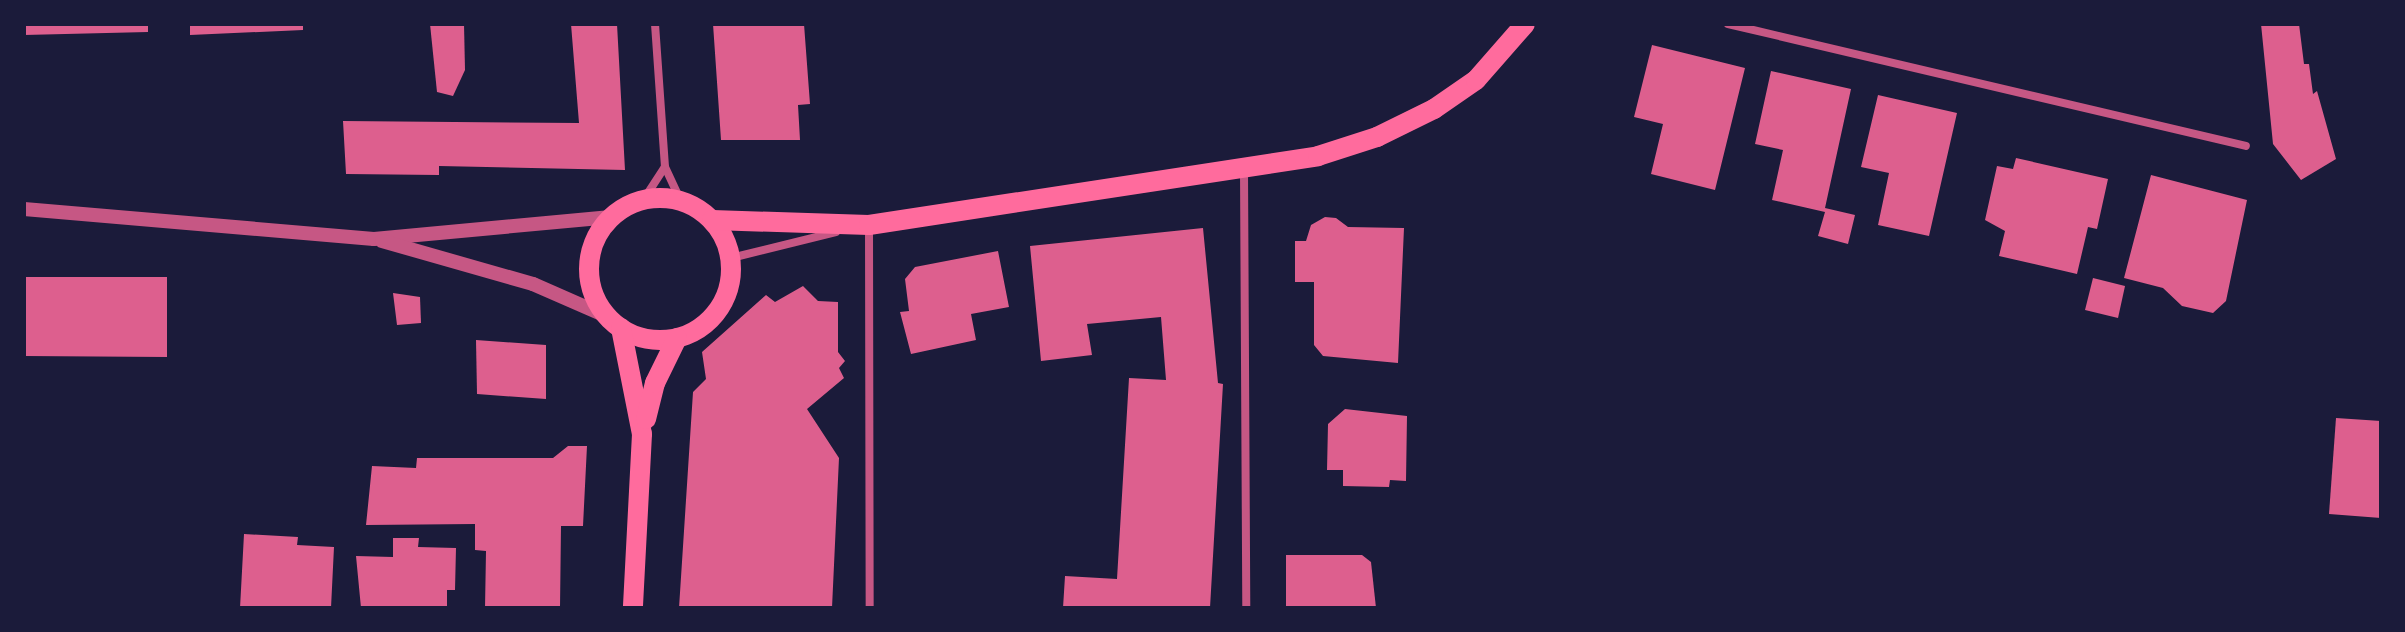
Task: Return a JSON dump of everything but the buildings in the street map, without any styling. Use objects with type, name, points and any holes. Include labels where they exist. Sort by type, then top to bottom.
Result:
[{"type":"main road","points":[[642,434],[614,323],[593,293],[588,266],[595,239],[611,217],[644,199],[681,201],[712,220],[869,225],[1244,170],[1318,156],[1377,137],[1434,109],[1476,80],[1525,24]]},
{"type":"main road","points":[[614,323],[648,339],[677,338],[713,317],[731,279],[731,258],[712,220]]},
{"type":"main road","points":[[633,608],[642,434],[655,383],[677,338]]},
{"type":"street","points":[[655,24],[665,167],[681,201]]},
{"type":"street","points":[[1728,24],[2246,146]]},
{"type":"street","points":[[644,199],[665,167]]},
{"type":"street","points":[[1244,170],[1246,608]]},
{"type":"street","points":[[24,209],[374,239],[611,217]]},
{"type":"street","points":[[731,258],[869,225],[870,608]]},
{"type":"street","points":[[374,239],[533,284],[614,323]]}]
